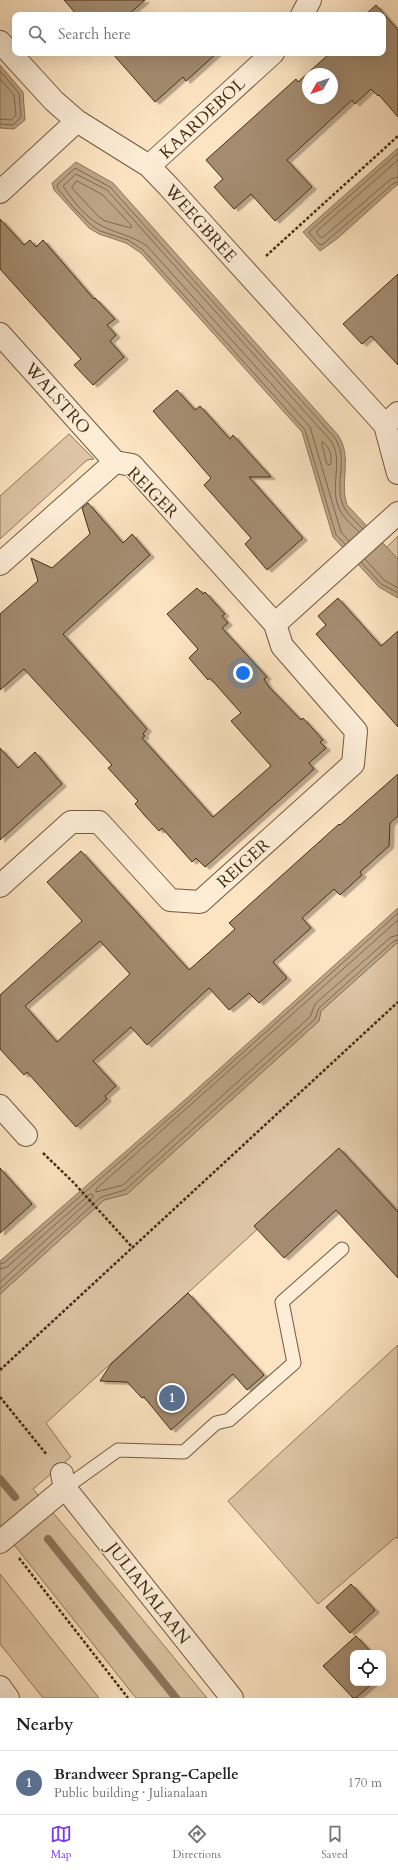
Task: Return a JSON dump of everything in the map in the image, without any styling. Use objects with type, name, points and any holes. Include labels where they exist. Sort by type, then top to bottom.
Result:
[{"type":"street","points":[[304,12],[310,0]]},
{"type":"street","name":"WEEGBREE","points":[[0,42],[12,55]]},
{"type":"street","name":"WEEGBREE","points":[[13,56],[54,101],[77,121],[149,166],[246,273],[391,419]]},
{"type":"street","name":"KAARDEBOL","points":[[149,166],[270,56]]},
{"type":"street","points":[[0,192],[77,121]]},
{"type":"street","name":"WALSTRO","points":[[0,334],[115,462]]},
{"type":"street","points":[[391,419],[398,473]]},
{"type":"street","name":"REIGER","points":[[0,564],[115,462],[132,465],[275,624],[282,646],[356,731],[353,764],[200,902],[170,900],[99,822],[71,822],[0,886]]},
{"type":"street","points":[[275,624],[352,557],[398,513]]},
{"type":"street","points":[[0,1106],[26,1136]]},
{"type":"street","points":[[2,1540],[64,1481]]},
{"type":"street","name":"JULIANALAAN","points":[[64,1481],[232,1698]]},
{"type":"street","points":[[0,1687],[8,1698]]},
{"type":"lane","points":[[64,1481],[118,1450],[184,1452],[216,1422],[230,1420],[294,1363],[282,1302],[342,1249]]},
{"type":"path","points":[[246,273],[398,136]]},
{"type":"path","points":[[0,1370],[398,1002]]},
{"type":"path","points":[[26,1136],[74,1183],[133,1248]]},
{"type":"path","points":[[0,1397],[64,1481]]},
{"type":"path","points":[[2,1540],[128,1698]]},
{"type":"shaded area","points":[[69,434],[94,459],[87,460],[0,539],[0,496]]},
{"type":"shaded area","points":[[398,536],[398,559],[386,548]]},
{"type":"shaded area","points":[[398,942],[398,1276],[311,1180],[46,1423],[71,1457],[33,1489],[207,1698],[136,1698],[0,1527],[0,1294],[104,1200],[127,1194],[319,1021],[321,1011]]},
{"type":"shaded area","points":[[398,1345],[398,1539],[396,1537],[318,1604],[228,1501]]},
{"type":"shaded area","points":[[0,1574],[99,1698],[43,1698],[0,1644]]},
{"type":"water","points":[[0,65],[23,92],[25,120],[14,129],[0,128]]},
{"type":"water","points":[[398,148],[398,184],[338,238],[320,251],[303,232]]},
{"type":"water","points":[[76,162],[113,183],[338,435],[345,452],[344,487],[347,505],[398,559],[398,598],[379,587],[333,537],[302,432],[141,253],[126,243],[99,234],[89,228],[54,190],[52,183]]},
{"type":"water","points":[[398,908],[398,942],[321,1011],[319,1021],[127,1194],[104,1200],[0,1294],[0,1261],[187,1098]]},
{"type":"building","points":[[64,0],[145,0],[131,12],[74,12]]},
{"type":"building","points":[[376,5],[382,12],[368,12]]},
{"type":"building","points":[[386,16],[398,30],[398,117],[379,95],[378,96],[371,89],[355,104],[352,100],[287,160],[312,187],[275,221],[251,194],[234,209],[214,187],[223,179],[206,160],[296,79],[298,82],[302,78],[302,104],[338,104],[338,68],[313,68],[327,56],[386,56]]},
{"type":"building","points":[[115,56],[214,56],[186,81],[183,77],[155,102]]},
{"type":"building","points":[[0,219],[24,245],[30,240],[36,247],[43,240],[94,299],[95,298],[115,319],[107,325],[116,335],[110,341],[124,357],[93,385],[74,365],[81,359],[0,269]]},
{"type":"building","points":[[398,274],[398,365],[371,336],[362,344],[343,324]]},
{"type":"building","points":[[177,390],[195,410],[200,406],[230,439],[233,435],[271,477],[249,477],[303,538],[267,570],[245,544],[251,538],[204,485],[211,478],[153,411]]},
{"type":"building","points":[[88,503],[123,543],[132,534],[150,555],[63,634],[147,729],[143,734],[145,736],[142,738],[213,817],[271,766],[231,721],[241,713],[210,678],[208,680],[189,658],[198,649],[167,614],[197,588],[203,594],[205,592],[225,614],[222,616],[228,623],[222,628],[267,677],[264,679],[269,687],[301,720],[303,718],[323,740],[320,742],[326,748],[309,763],[314,769],[205,867],[196,858],[192,862],[162,828],[159,831],[145,816],[135,804],[138,801],[108,768],[112,765],[24,669],[0,690],[0,614],[38,581],[31,558],[52,568],[90,534],[82,508]]},
{"type":"building","points":[[338,598],[381,646],[398,631],[398,727],[316,634],[326,625],[318,616]]},
{"type":"building","points":[[0,748],[18,768],[35,752],[62,784],[0,840]]},
{"type":"building","points":[[398,774],[398,816],[390,823],[389,846],[360,872],[362,875],[340,895],[334,889],[302,918],[311,928],[273,962],[287,978],[259,1003],[249,993],[229,1010],[209,988],[147,1045],[131,1027],[93,1061],[116,1086],[105,1096],[107,1099],[76,1127],[27,1072],[24,1075],[0,1049],[0,995],[82,921],[47,882],[81,851],[189,970],[235,929],[229,923],[339,824],[340,825]],"holes":[[[100,941],[130,974],[57,1042],[25,1006]]]},
{"type":"building","points":[[339,1148],[398,1212],[398,1278],[336,1210],[284,1258],[254,1226]]},
{"type":"building","points":[[0,1168],[32,1204],[0,1233]]},
{"type":"building","points":[[188,1293],[264,1375],[247,1390],[233,1374],[171,1430],[144,1397],[142,1398],[127,1382],[100,1381],[111,1364]]},
{"type":"building","points":[[351,1584],[375,1610],[350,1633],[326,1607]]},
{"type":"building","points":[[356,1636],[369,1650],[350,1650],[350,1686],[370,1686],[356,1698],[353,1698],[323,1666]]},
{"type":"waterway","points":[[0,1479],[15,1497]]},
{"type":"waterway","points":[[48,1539],[176,1698]]},
{"type":"place","name":"Brandweer Sprang-Capelle","points":[[172,1398]]}]
